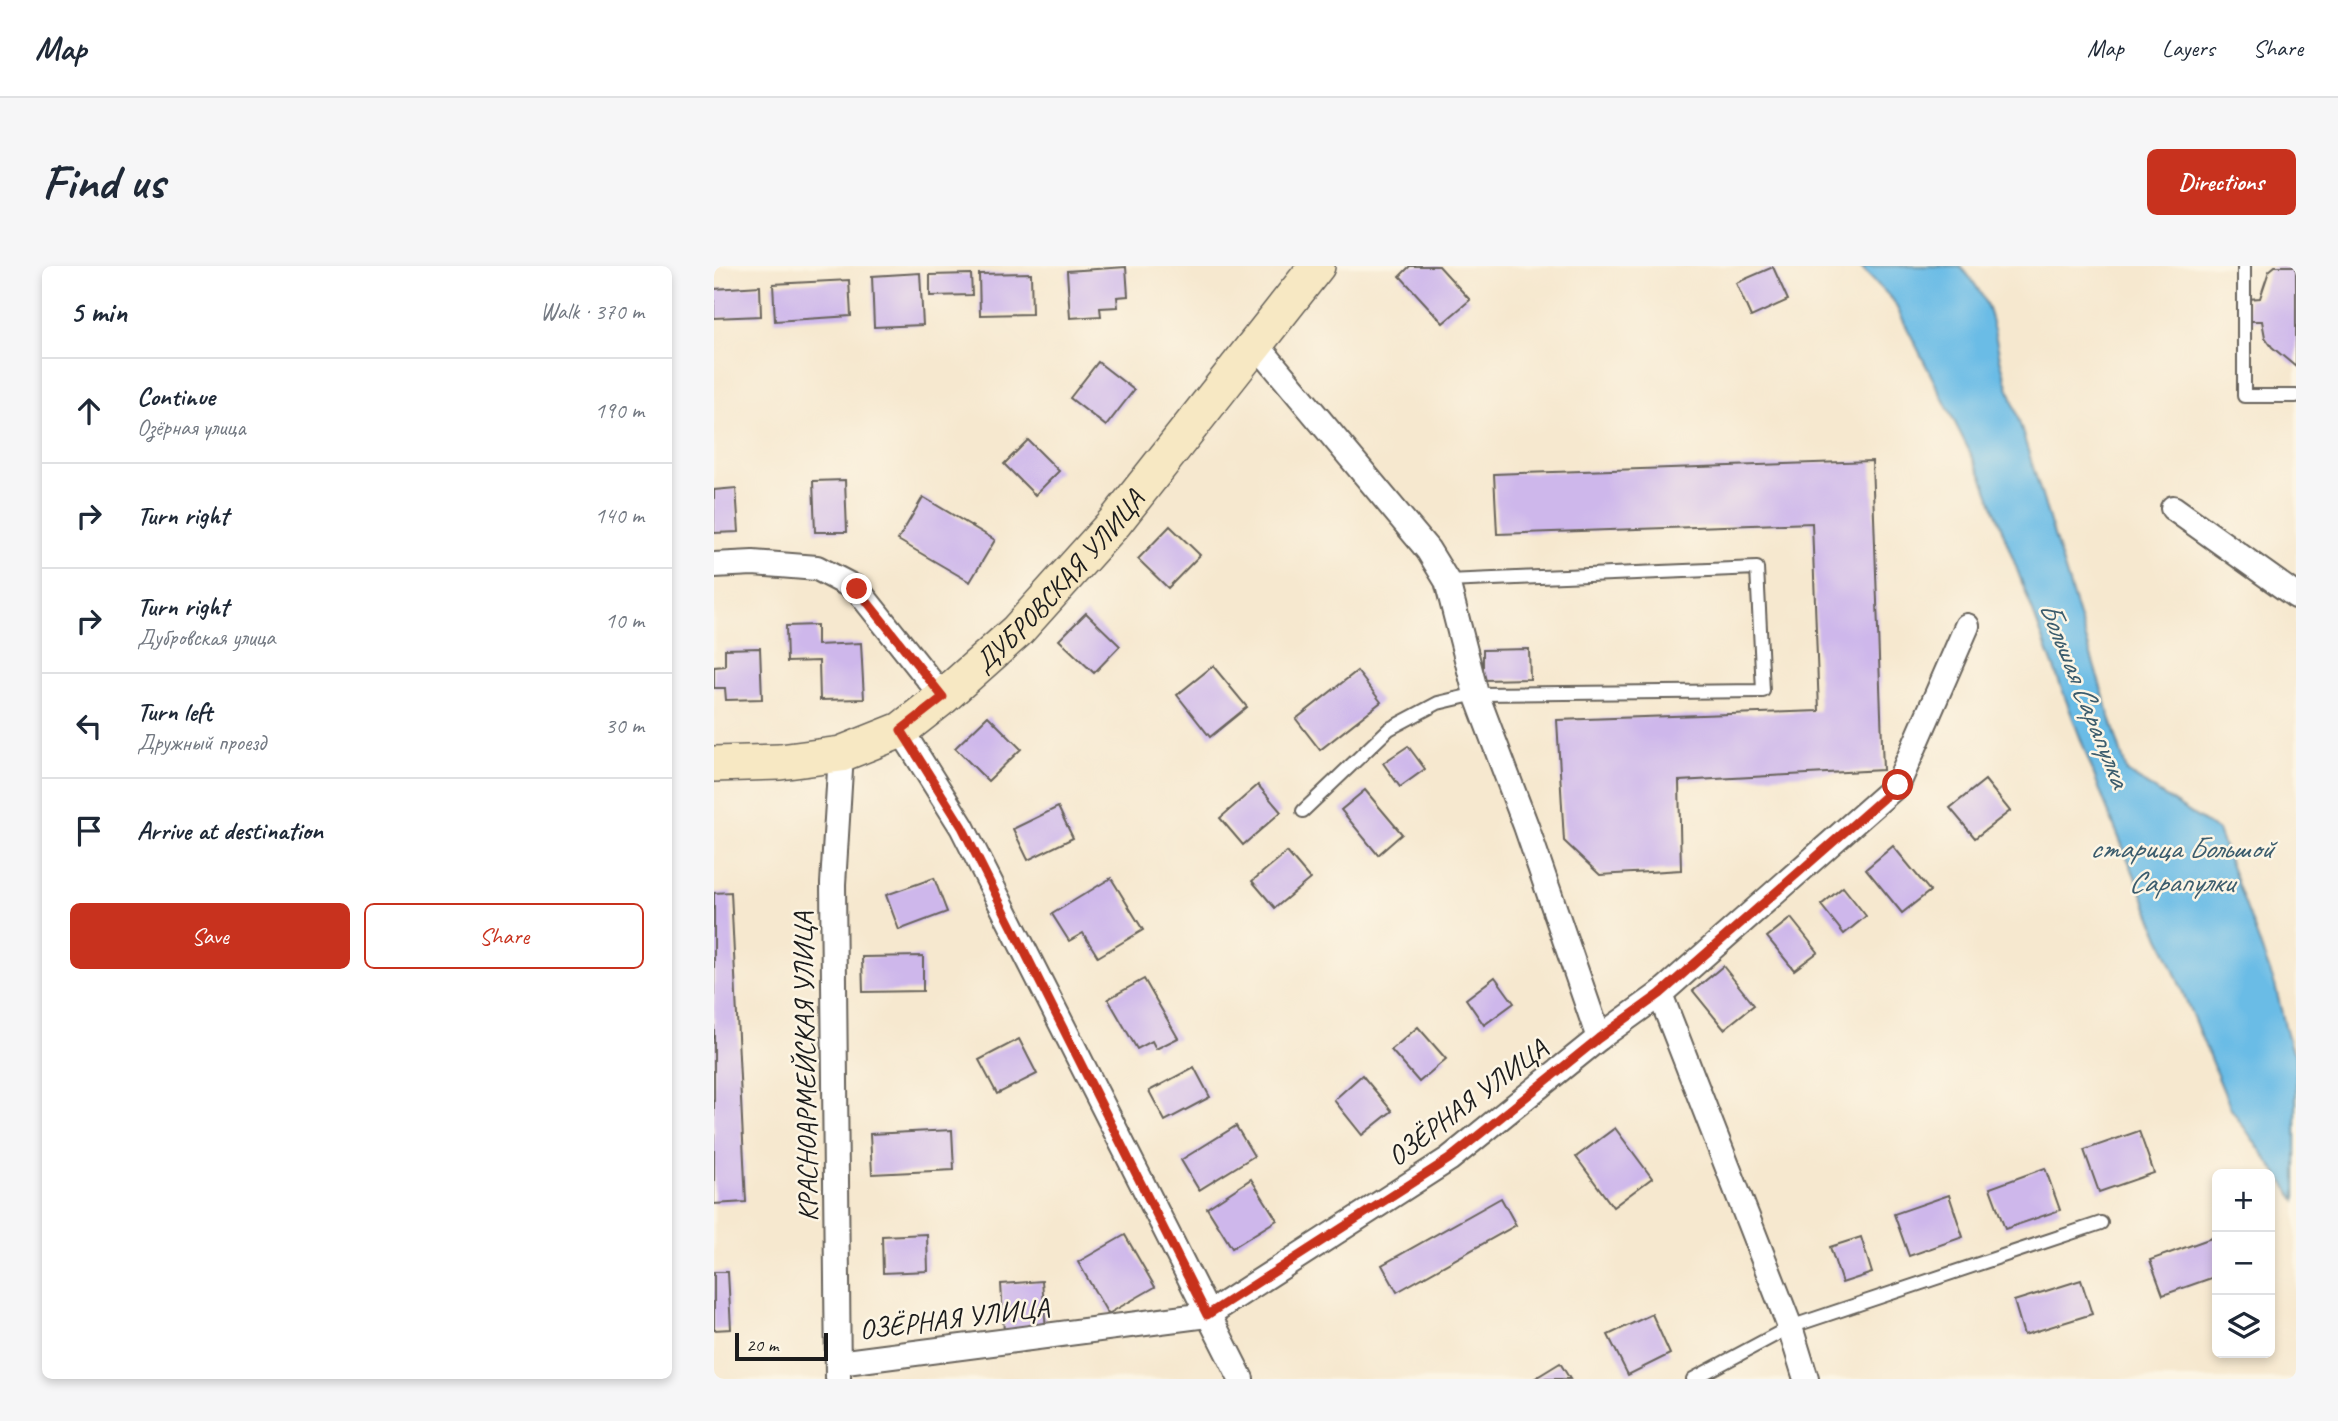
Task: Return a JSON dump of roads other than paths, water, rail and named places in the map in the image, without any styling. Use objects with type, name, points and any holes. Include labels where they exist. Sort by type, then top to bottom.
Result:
[{"type":"main road","name":"ДУБРОВСКАЯ УЛИЦА","points":[[714,764],[780,762],[841,754],[901,730],[943,697],[1017,631],[1115,522],[1317,266]]},
{"type":"street","points":[[1256,344],[1428,550],[1447,581],[1476,694],[1526,826],[1599,1038]]},
{"type":"street","points":[[2173,508],[2296,596]]},
{"type":"street","points":[[714,565],[753,563],[817,568],[857,589],[943,697]]},
{"type":"street","name":"ОЗЁРНАЯ УЛИЦА","points":[[838,1371],[1207,1315],[1449,1159],[1599,1038],[1660,994],[1898,785],[1967,626]]},
{"type":"street","points":[[901,730],[962,827],[1241,1379]]},
{"type":"street","name":"КРАСНОАРМЕЙСКАЯ УЛИЦА","points":[[838,1371],[833,884],[841,754]]},
{"type":"street","points":[[1660,994],[1790,1327],[1806,1379]]},
{"type":"lane","points":[[2244,266],[2244,396],[2296,396]]},
{"type":"lane","points":[[1303,811],[1389,729],[1438,704],[1476,694],[1763,691],[1757,568],[1447,581]]},
{"type":"lane","points":[[1693,1379],[1790,1327],[2101,1223]]},
{"type":"water","name":"старица Большой Сарапулки","points":[[1860,266],[1960,266],[1978,289],[1989,311],[2001,363],[2127,772],[2218,831],[2275,985],[2290,1046],[2296,1055],[2296,1200],[2231,1109],[2105,804],[1982,476],[1893,300]]},
{"type":"water label","name":"Большая Сарапулка","points":[[2085,694]]}]
